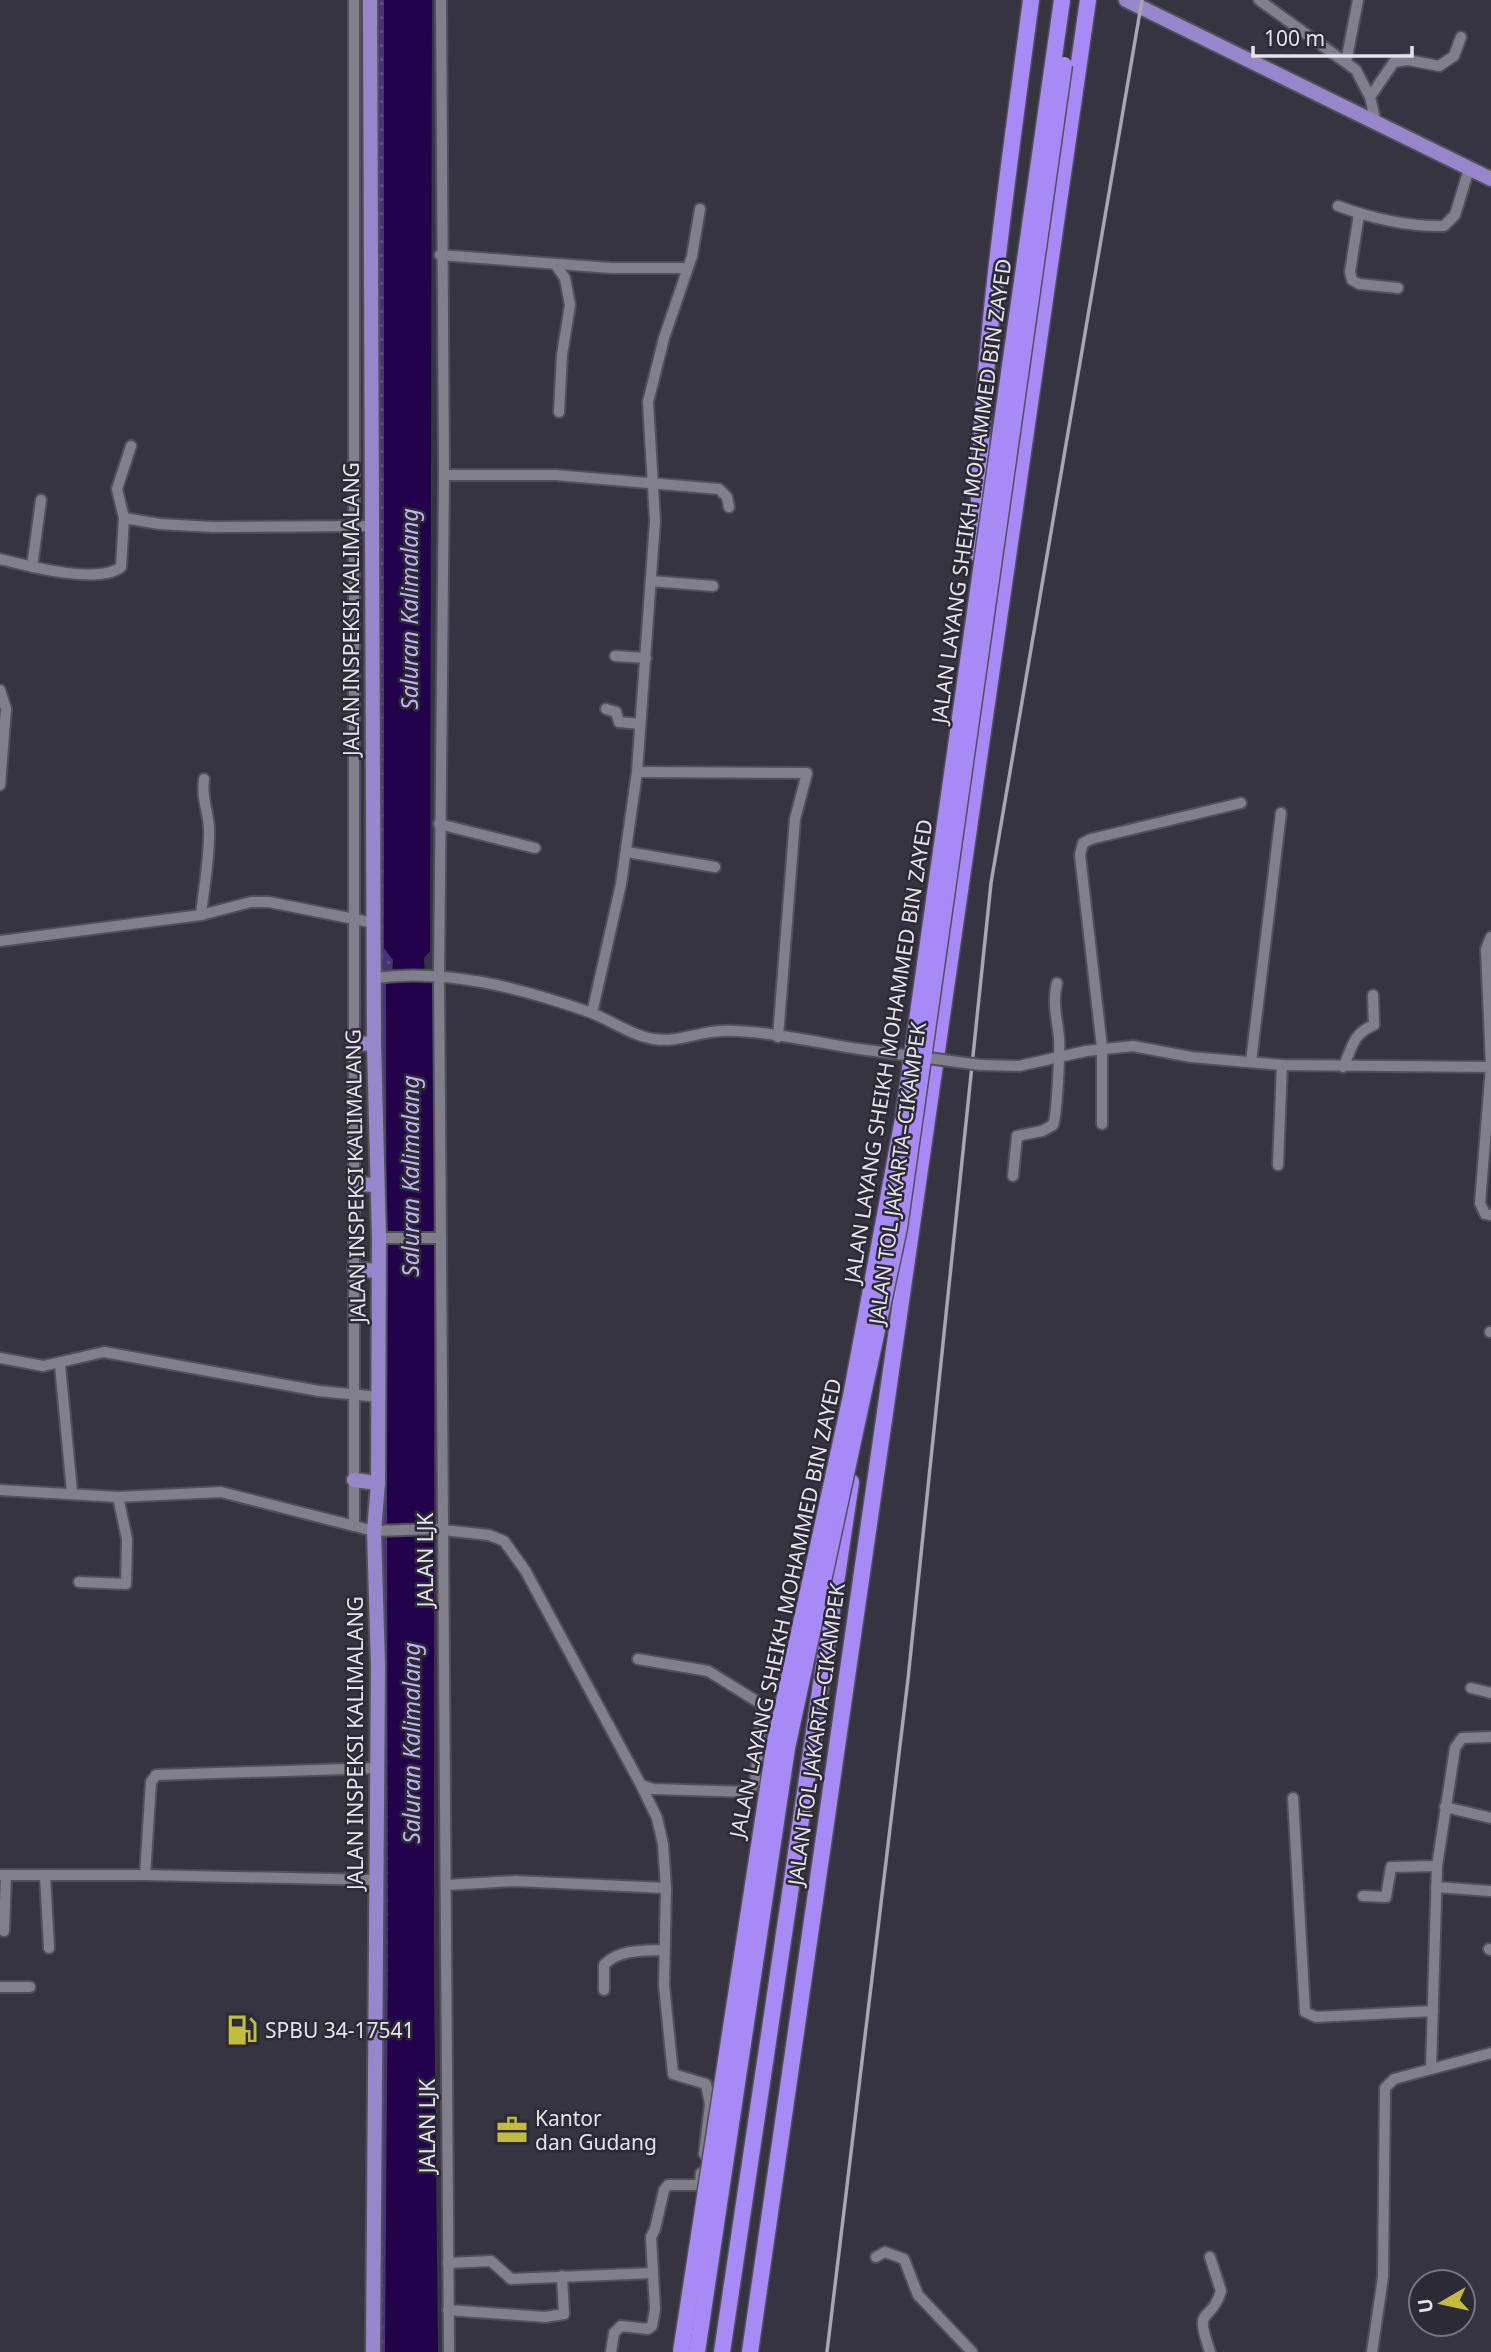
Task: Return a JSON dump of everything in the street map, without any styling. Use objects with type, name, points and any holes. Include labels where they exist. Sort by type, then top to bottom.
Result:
[{"type":"highway","points":[[978,581],[978,461],[1008,174],[1031,0]]},
{"type":"highway","name":"JALAN TOL JAKARTA–CIKAMPEK","points":[[722,2352],[901,1158],[1059,0]]},
{"type":"highway","name":"JALAN LAYANG SHEIKH MOHAMMED BIN ZAYED","points":[[681,2352],[775,1742],[851,1396],[903,1119],[1059,0]]},
{"type":"highway","name":"JALAN LAYANG SHEIKH MOHAMMED BIN ZAYED","points":[[697,2352],[787,1748],[900,1228],[1073,0]]},
{"type":"highway","name":"JALAN TOL JAKARTA–CIKAMPEK","points":[[750,2352],[1088,0]]},
{"type":"main road","name":"JALAN INSPEKSI KALIMALANG","points":[[370,0],[374,1044],[376,1185],[381,1237],[377,1270],[380,1531],[373,2352]]},
{"type":"main road","points":[[1133,3],[1491,179]]},
{"type":"main road","points":[[354,1043],[374,1044]]},
{"type":"main road","points":[[355,1184],[376,1185]]},
{"type":"main road","points":[[355,1269],[377,1270]]},
{"type":"main road","points":[[354,1480],[378,1483]]},
{"type":"street","name":"JALAN INSPEKSI KALIMALANG","points":[[354,0],[355,1526]]},
{"type":"street","name":"JALAN LJK","points":[[441,0],[440,255],[444,475],[434,975],[449,2352]]},
{"type":"street","points":[[1259,0],[1346,62],[1363,80],[1376,123]]},
{"type":"street","points":[[1346,62],[1358,0]]},
{"type":"street","points":[[1370,97],[1394,62],[1408,60],[1439,66],[1454,56],[1461,37]]},
{"type":"street","points":[[1338,206],[1359,214],[1425,226],[1444,226],[1455,215],[1469,169]]},
{"type":"street","points":[[592,1013],[627,852],[636,772],[655,521],[648,402],[654,371],[692,256],[700,209]]},
{"type":"street","points":[[1359,214],[1350,272],[1352,280],[1359,284],[1398,288]]},
{"type":"street","points":[[440,255],[611,268],[682,268],[685,271]]},
{"type":"street","points":[[555,264],[565,278],[570,305],[562,355],[559,412]]},
{"type":"street","points":[[0,559],[32,567],[91,575],[119,570],[123,554],[124,518],[117,489],[131,446]]},
{"type":"street","points":[[444,475],[555,475],[719,489],[727,497],[729,507]]},
{"type":"street","points":[[32,567],[41,500]]},
{"type":"street","points":[[124,518],[160,524],[212,527],[372,526]]},
{"type":"street","points":[[651,581],[713,586]]},
{"type":"street","points":[[615,656],[646,658]]},
{"type":"street","points":[[0,690],[6,709],[0,785]]},
{"type":"street","points":[[606,709],[616,712],[619,722],[640,724]]},
{"type":"street","points":[[636,772],[807,773],[795,819],[778,1037]]},
{"type":"street","points":[[201,915],[209,843],[209,824],[202,798],[204,779]]},
{"type":"street","points":[[1102,1124],[1102,1048],[1080,855],[1083,844],[1241,803]]},
{"type":"street","points":[[1251,1062],[1281,813]]},
{"type":"street","points":[[439,824],[535,848]]},
{"type":"street","points":[[627,852],[715,867]]},
{"type":"street","points":[[0,942],[201,915],[251,902],[269,902],[374,923]]},
{"type":"street","points":[[1491,937],[1486,949],[1491,1067],[1480,1203],[1485,1214],[1491,1215]]},
{"type":"street","points":[[374,978],[434,975],[512,988],[592,1013],[639,1035],[654,1039],[691,1038],[722,1030],[1002,1067],[1102,1048],[1133,1046],[1191,1057],[1282,1065],[1491,1067]]},
{"type":"street","points":[[1013,1176],[1017,1136],[1042,1131],[1053,1125],[1058,1112],[1055,1092],[1059,1040],[1053,1000],[1057,984]]},
{"type":"street","points":[[1343,1067],[1352,1040],[1361,1030],[1374,1025],[1373,995]]},
{"type":"street","points":[[1278,1165],[1282,1065]]},
{"type":"street","points":[[381,1237],[438,1238]]},
{"type":"street","points":[[0,1358],[43,1366],[60,1365],[104,1352],[318,1391],[379,1397]]},
{"type":"street","points":[[60,1365],[72,1492]]},
{"type":"street","points":[[0,1490],[24,1494],[72,1492],[118,1497],[221,1492],[380,1531],[439,1530],[489,1535],[504,1541],[513,1553],[657,1818],[663,1844],[666,1888],[664,1985],[673,2074],[706,2084],[710,2105],[700,2185],[668,2185],[664,2190],[656,2230],[651,2237],[655,2309],[652,2326],[648,2329],[621,2326],[614,2333],[611,2352]]},
{"type":"street","points":[[79,1582],[126,1584],[127,1539],[118,1497]]},
{"type":"street","points":[[638,1659],[708,1671],[763,1705],[755,1782],[749,1792],[653,1788],[641,1785]]},
{"type":"street","points":[[1471,1688],[1491,1693]]},
{"type":"street","points":[[1432,2069],[1437,1866],[1446,1807],[1458,1741],[1491,1737]]},
{"type":"street","points":[[145,1875],[151,1782],[156,1775],[376,1768]]},
{"type":"street","points":[[1293,1798],[1304,2012],[1316,2017],[1433,2011]]},
{"type":"street","points":[[1446,1807],[1491,1818]]},
{"type":"street","points":[[1363,1896],[1386,1897],[1391,1867],[1437,1866]]},
{"type":"street","points":[[4,1931],[3,1875],[376,1880]]},
{"type":"street","points":[[46,1875],[49,1948]]},
{"type":"street","points":[[446,1885],[515,1881],[666,1888]]},
{"type":"street","points":[[1436,1887],[1490,1891]]},
{"type":"street","points":[[604,1990],[604,1965],[608,1961],[633,1951],[664,1950]]},
{"type":"street","points":[[0,1987],[30,1987]]},
{"type":"street","points":[[1372,2352],[1383,2277],[1385,2088],[1394,2079],[1491,2053]]},
{"type":"street","points":[[876,2257],[885,2252],[904,2259],[918,2295],[972,2352]]},
{"type":"street","points":[[1210,2257],[1221,2291],[1202,2318],[1201,2325],[1210,2352]]},
{"type":"street","points":[[448,2263],[491,2261],[511,2279],[653,2273]]},
{"type":"street","points":[[448,2310],[545,2316],[564,2314],[562,2276]]},
{"type":"shaded area","points":[[369,0],[384,0],[384,948],[393,959],[392,975],[386,982],[388,1903],[385,2352],[373,2352],[376,2174]]},
{"type":"water","name":"Saluran Kalimalang","points":[[384,0],[432,0],[430,951],[424,958],[425,979],[434,985],[434,1975],[438,2352],[385,2352],[388,1978],[386,982],[392,975],[393,960],[384,948]]},
{"type":"railway","points":[[827,2352],[908,1679],[991,883],[1142,0]]},
{"type":"place","name":"SPBU 34-17541","points":[[242,2030]]},
{"type":"place","name":"Kantor dan Gudang","points":[[512,2130]]}]
